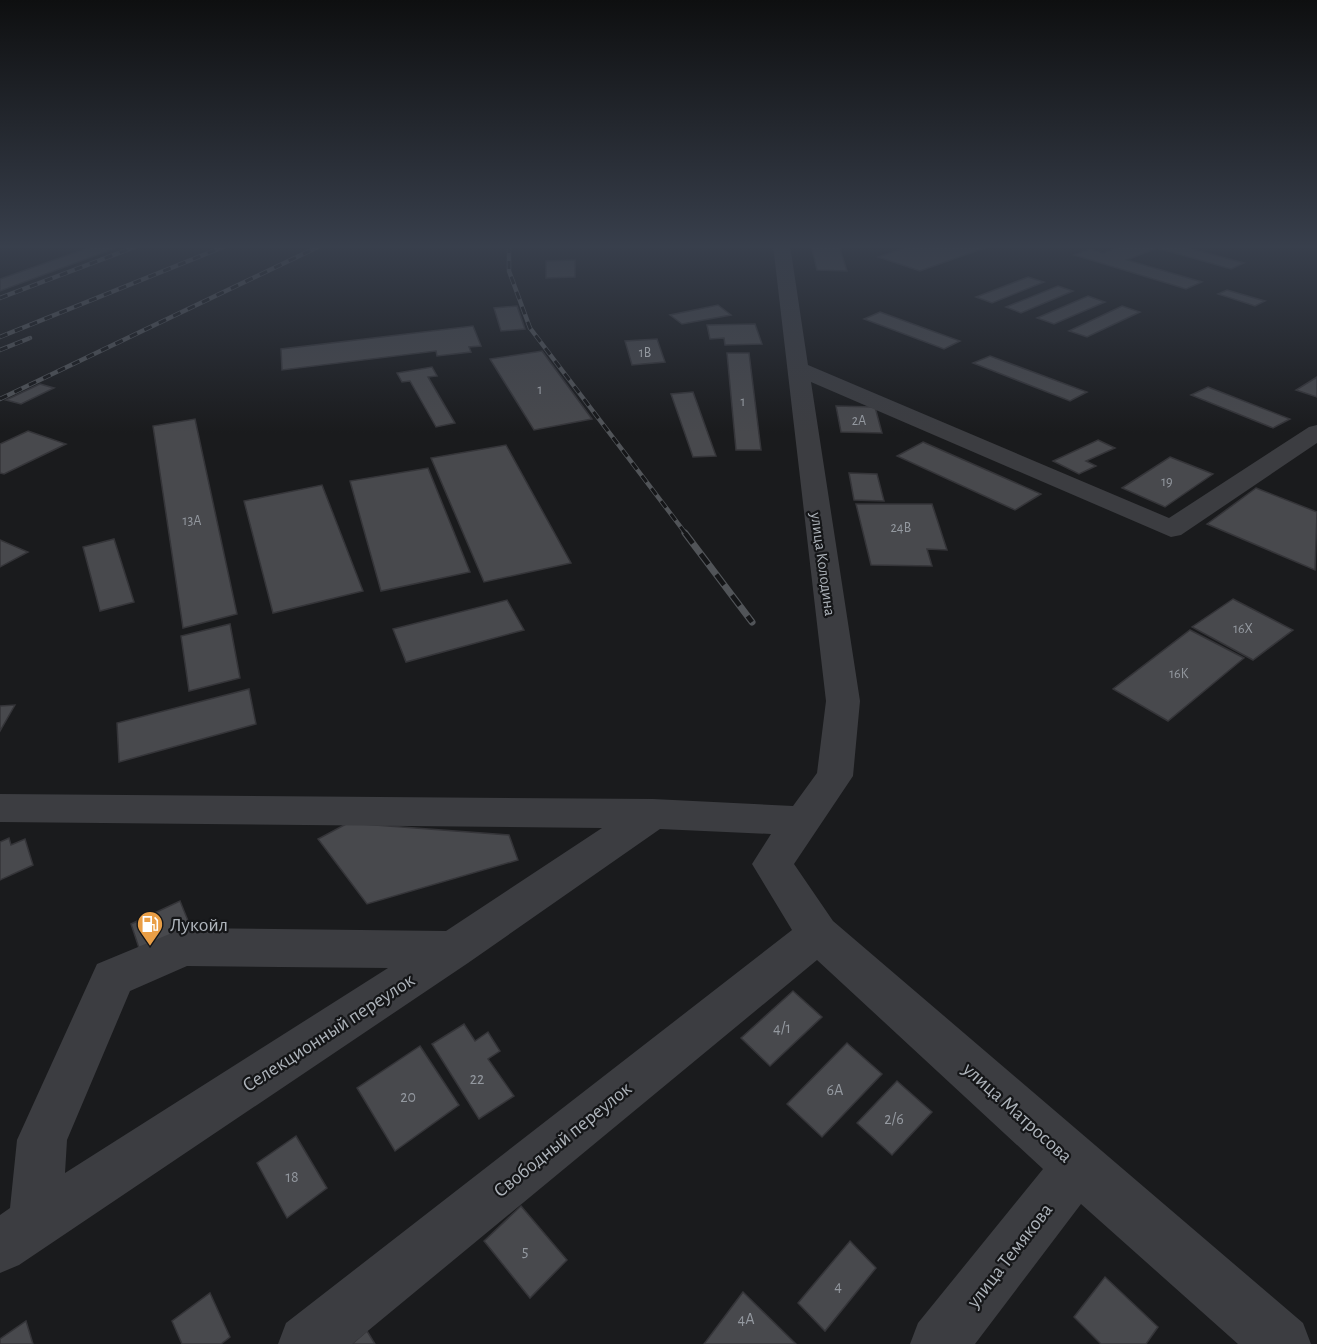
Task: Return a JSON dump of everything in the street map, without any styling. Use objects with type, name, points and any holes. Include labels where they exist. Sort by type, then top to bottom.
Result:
[{"type":"street","name":"улица Колодина","points":[[772,864],[835,776],[843,701],[790,308]]},
{"type":"street","points":[[798,369],[1171,530],[1317,432]]},
{"type":"street","points":[[0,808],[653,814],[803,821]]},
{"type":"street","name":"Селекционный переулок","points":[[18,1234],[453,950],[653,814]]},
{"type":"street","name":"улица Матросова","points":[[772,864],[818,934],[1282,1344]]},
{"type":"street","name":"Свободный переулок","points":[[307,1344],[818,934]]},
{"type":"street","points":[[18,1234],[42,1140],[113,978],[184,947],[453,950]]},
{"type":"street","name":"улица Темякова","points":[[939,1344],[1078,1166]]},
{"type":"building","points":[[494,308],[518,308],[525,329],[501,331]]},
{"type":"building","points":[[705,308],[722,308],[731,315],[682,324],[670,315]]},
{"type":"building","points":[[1008,308],[1033,308],[1021,313]]},
{"type":"building","points":[[1061,308],[1092,308],[1054,324],[1037,318]]},
{"type":"building","points":[[1118,308],[1140,312],[1087,337],[1069,331]]},
{"type":"building","points":[[880,312],[960,341],[944,349],[864,319]]},
{"type":"building","points":[[755,324],[762,344],[725,345],[724,338],[710,339],[707,325]]},
{"type":"building","points":[[473,326],[481,346],[469,347],[471,352],[437,356],[436,351],[282,370],[281,349]]},
{"type":"building","points":[[657,339],[665,362],[632,365],[625,341]]},
{"type":"building","points":[[542,351],[592,419],[534,430],[490,359]]},
{"type":"building","points":[[727,353],[749,353],[761,450],[736,450]]},
{"type":"building","points":[[990,356],[1087,392],[1070,401],[973,363]]},
{"type":"building","points":[[432,367],[437,376],[428,377],[455,423],[436,427],[410,381],[402,382],[397,373]]},
{"type":"building","points":[[1317,377],[1317,397],[1296,390]]},
{"type":"building","points":[[40,384],[54,388],[21,404],[6,400]]},
{"type":"building","points":[[1208,387],[1290,419],[1273,428],[1191,395]]},
{"type":"building","points":[[693,392],[716,456],[693,457],[671,394]]},
{"type":"building","points":[[836,406],[875,407],[882,433],[841,432]]},
{"type":"building","points":[[195,419],[237,614],[183,628],[153,426]]},
{"type":"building","points":[[28,431],[66,444],[4,474],[0,473],[0,444]]},
{"type":"building","points":[[1098,440],[1115,448],[1086,461],[1096,466],[1079,474],[1053,461]]},
{"type":"building","points":[[923,442],[1041,494],[1015,510],[897,456]]},
{"type":"building","points":[[506,445],[571,563],[484,582],[431,458]]},
{"type":"building","points":[[1170,457],[1213,474],[1165,507],[1122,488]]},
{"type":"building","points":[[428,468],[470,572],[381,591],[350,481]]},
{"type":"building","points":[[849,473],[877,474],[884,501],[854,500]]},
{"type":"building","points":[[322,485],[363,591],[273,613],[244,501]]},
{"type":"building","points":[[1256,488],[1317,512],[1315,570],[1207,524]]},
{"type":"building","points":[[856,504],[932,504],[947,550],[927,549],[932,566],[871,565]]},
{"type":"building","points":[[114,539],[134,602],[100,611],[83,547]]},
{"type":"building","points":[[0,540],[28,552],[0,567]]},
{"type":"building","points":[[1233,599],[1293,630],[1253,660],[1192,627]]},
{"type":"building","points":[[507,600],[524,630],[406,662],[393,629]]},
{"type":"building","points":[[230,624],[240,678],[189,691],[181,636]]},
{"type":"building","points":[[1190,630],[1244,658],[1168,721],[1113,689]]},
{"type":"building","points":[[249,689],[256,724],[119,762],[117,723]]},
{"type":"building","points":[[15,705],[0,731],[0,706]]},
{"type":"building","points":[[348,823],[509,835],[518,860],[367,904],[318,839]]},
{"type":"building","points":[[9,838],[11,845],[25,839],[33,865],[0,880],[0,842]]},
{"type":"building","points":[[180,901],[193,933],[142,957],[131,924]]},
{"type":"building","points":[[793,991],[822,1017],[770,1066],[741,1038]]},
{"type":"building","points":[[464,1024],[475,1041],[488,1032],[500,1051],[488,1059],[514,1096],[479,1119],[432,1044]]},
{"type":"building","points":[[847,1043],[882,1074],[822,1137],[787,1104]]},
{"type":"building","points":[[420,1046],[459,1105],[395,1151],[357,1088]]},
{"type":"building","points":[[897,1081],[932,1112],[892,1155],[857,1123]]},
{"type":"building","points":[[296,1136],[327,1188],[287,1218],[257,1163]]},
{"type":"building","points":[[521,1206],[567,1260],[530,1298],[484,1241]]},
{"type":"building","points":[[850,1241],[876,1268],[825,1331],[798,1303]]},
{"type":"building","points":[[1105,1277],[1158,1327],[1146,1344],[1101,1344],[1074,1317]]},
{"type":"building","points":[[743,1292],[796,1344],[704,1344]]},
{"type":"building","points":[[210,1293],[230,1337],[221,1344],[182,1344],[172,1321]]},
{"type":"building","points":[[26,1321],[33,1344],[0,1344],[0,1339]]},
{"type":"building","points":[[367,1331],[375,1344],[352,1344]]},
{"type":"railway","points":[[0,337],[73,308]]},
{"type":"railway","points":[[0,399],[191,308]]},
{"type":"railway","points":[[523,308],[530,328],[686,534]]},
{"type":"railway","points":[[0,350],[30,338]]},
{"type":"railway","points":[[685,533],[752,622]]},
{"type":"place","name":"Лукойл","points":[[150,947]]}]
